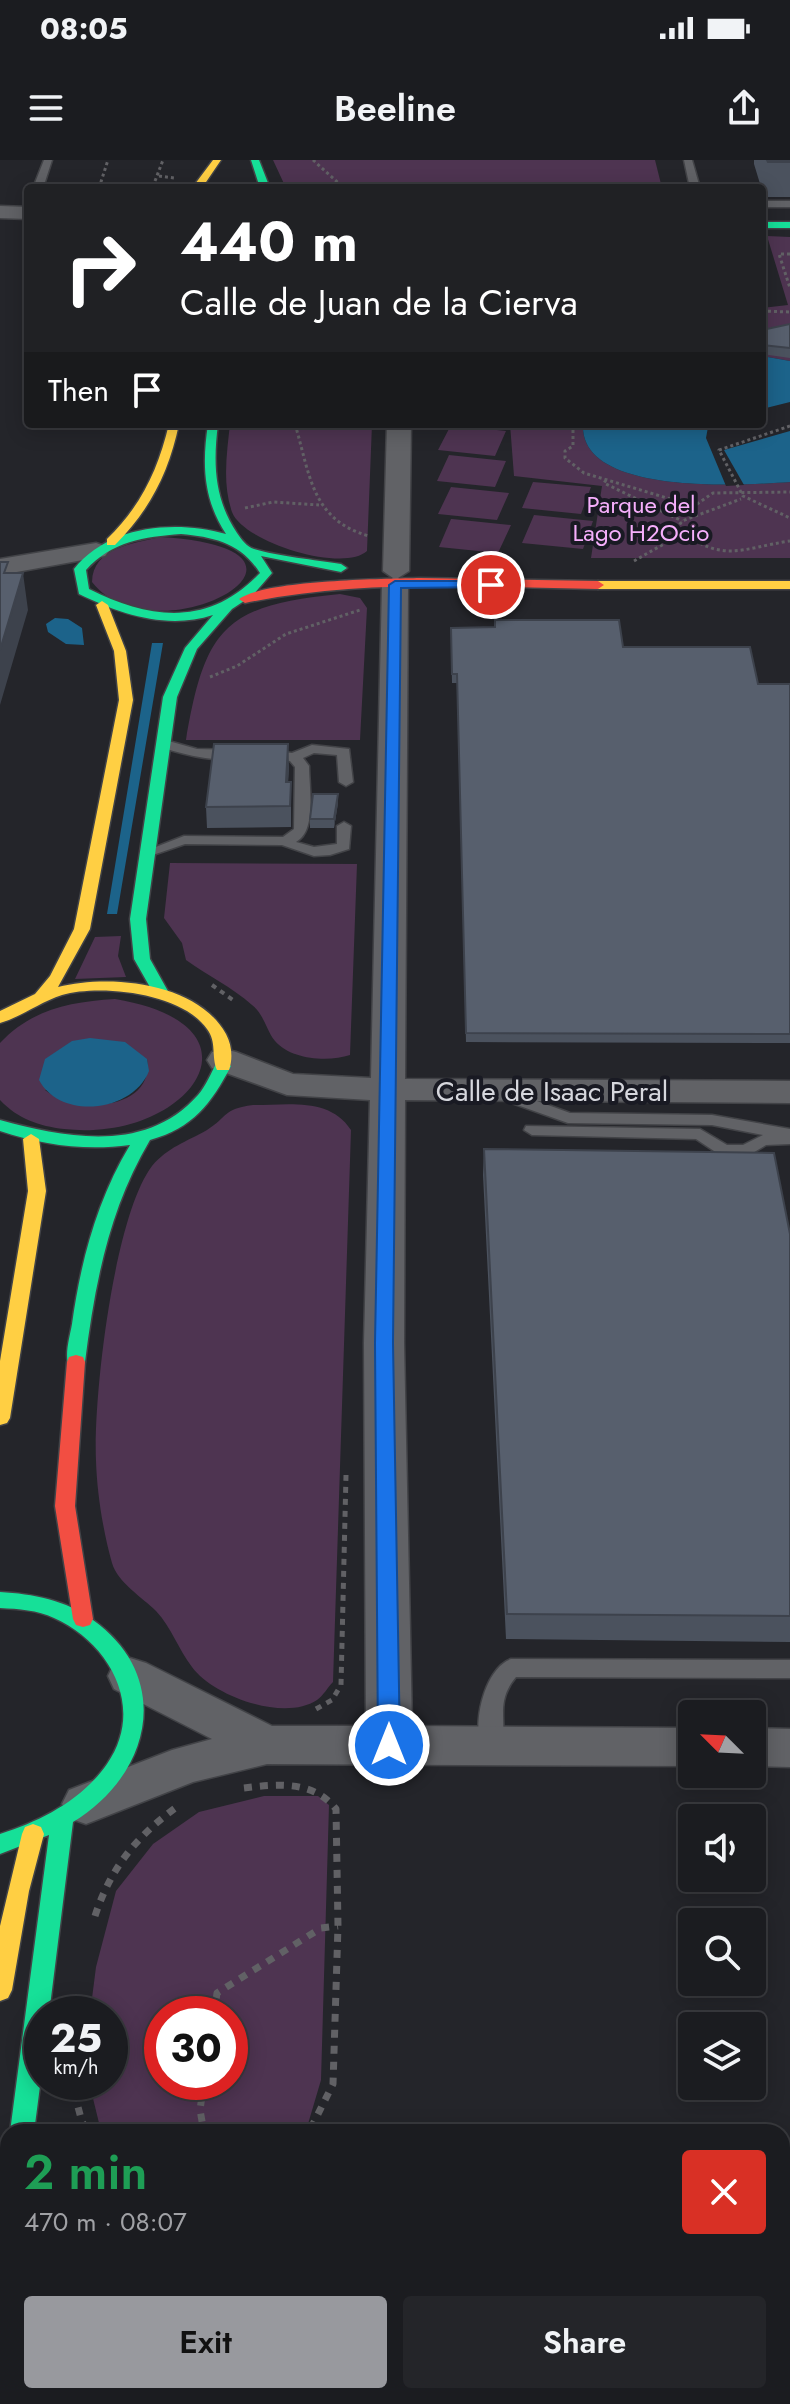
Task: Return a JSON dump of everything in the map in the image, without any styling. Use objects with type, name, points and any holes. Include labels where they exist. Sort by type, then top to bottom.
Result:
[{"type":"main road","points":[[200,184],[217,160]]},
{"type":"main road","points":[[255,160],[264,184]]},
{"type":"main road","points":[[766,217],[790,217]]},
{"type":"main road","points":[[766,225],[790,225]]},
{"type":"main road","points":[[42,996],[57,978],[82,929],[126,700],[125,670],[118,636],[93,598],[80,569],[143,513],[158,488],[173,428]]},
{"type":"main road","points":[[212,428],[207,464],[213,511],[235,539]]},
{"type":"main road","points":[[104,547],[138,534],[181,530],[235,539],[257,552],[395,578],[790,585]]},
{"type":"main road","points":[[245,599],[260,587],[266,573],[257,552]]},
{"type":"main road","points":[[93,598],[125,614],[168,618],[226,608],[245,599],[290,588],[395,578],[790,572]]},
{"type":"main road","points":[[161,993],[142,959],[138,929],[176,676],[197,635],[226,608]]},
{"type":"main road","points":[[0,1018],[42,996],[94,986],[139,988],[188,1004],[208,1020],[220,1039],[224,1060],[218,1082],[210,1094],[180,1121],[143,1137],[110,1144],[69,1146],[31,1139],[0,1125]]},
{"type":"main road","points":[[83,1619],[66,1522],[65,1465],[83,1300],[92,1248],[107,1199],[143,1137]]},
{"type":"main road","points":[[0,1418],[37,1191],[31,1139]]},
{"type":"main road","points":[[0,1600],[48,1605],[83,1619],[112,1644],[130,1676],[135,1709],[128,1743],[111,1776],[73,1813],[33,1834],[0,1844]]},
{"type":"main road","points":[[23,2124],[73,1813]]},
{"type":"main road","points":[[0,1990],[18,1891],[33,1834]]},
{"type":"street","points":[[0,212],[24,213]]},
{"type":"street","points":[[389,1745],[384,1343],[399,428]]},
{"type":"street","points":[[0,569],[104,547]]},
{"type":"street","points":[[0,569],[59,582],[93,598]]},
{"type":"street","name":"Calle de Isaac Peral","points":[[224,1060],[287,1084],[314,1087],[790,1092]]},
{"type":"street","name":"Calle de Isaac Peral","points":[[210,1094],[314,1087]]},
{"type":"street","points":[[130,1676],[267,1745]]},
{"type":"street","points":[[73,1813],[188,1764],[267,1745],[678,1747]]},
{"type":"street","points":[[766,1747],[790,1748]]},
{"type":"lane","points":[[39,184],[48,160]]},
{"type":"lane","points":[[688,160],[694,184]]},
{"type":"lane","points":[[766,204],[790,204]]},
{"type":"lane","points":[[165,744],[196,753],[294,757],[312,749],[344,752],[346,782]]},
{"type":"lane","points":[[150,852],[184,840],[285,841],[296,837],[301,829],[302,766],[294,757]]},
{"type":"lane","points":[[285,841],[294,848],[310,851],[336,850],[344,846],[344,826]]},
{"type":"lane","points":[[495,1090],[568,1118],[712,1120],[790,1137]]},
{"type":"lane","points":[[532,1130],[700,1134],[723,1151],[746,1151],[763,1140],[790,1137]]},
{"type":"lane","points":[[491,1746],[491,1700],[497,1683],[511,1668],[790,1669]]},
{"type":"path","points":[[100,184],[108,160]]},
{"type":"path","points":[[155,181],[163,160]]},
{"type":"path","points":[[313,160],[340,184]]},
{"type":"path","points":[[790,254],[779,254],[790,288]]},
{"type":"path","points":[[766,311],[790,312]]},
{"type":"path","points":[[790,426],[719,450],[742,498],[790,518]]},
{"type":"path","points":[[296,428],[319,505],[347,530],[374,537]]},
{"type":"path","points":[[573,428],[573,446],[565,451],[565,458],[584,473],[687,504],[697,504],[713,493],[790,492]]},
{"type":"path","points":[[606,480],[604,483],[626,496],[682,521],[742,498]]},
{"type":"path","points":[[243,508],[273,502],[319,505]]},
{"type":"path","points":[[634,561],[667,544],[680,530],[682,521]]},
{"type":"path","points":[[680,530],[716,551],[744,553],[790,541]]},
{"type":"path","points":[[705,558],[716,551]]},
{"type":"path","points":[[199,678],[237,666],[286,634],[367,608]]},
{"type":"path","points":[[239,1789],[268,1785],[315,1789],[329,1796],[336,1809],[338,1926],[333,2084],[313,2124]]},
{"type":"path","points":[[93,1924],[104,1884],[140,1832],[184,1802]]},
{"type":"path","points":[[217,1996],[321,1928],[338,1926]]},
{"type":"path","points":[[76,2100],[83,2124]]},
{"type":"path","points":[[201,2100],[203,2124]]},
{"type":"green space","points":[[273,160],[655,160],[661,184],[284,184]]},
{"type":"green space","points":[[767,236],[790,237],[790,361],[766,357],[766,308],[788,305]]},
{"type":"green space","points":[[230,428],[372,428],[367,551],[355,557],[317,556],[295,551],[254,534],[232,512],[226,468]]},
{"type":"green space","points":[[449,428],[506,431],[495,456],[438,450]]},
{"type":"green space","name":"Parque del Lago H2Ocio","points":[[510,428],[584,428],[589,448],[607,464],[635,475],[668,482],[704,484],[790,482],[790,558],[591,558],[602,486],[514,476]]},
{"type":"green space","points":[[449,455],[506,461],[495,487],[437,481]]},
{"type":"green space","points":[[533,482],[591,487],[581,514],[522,508]]},
{"type":"green space","points":[[451,487],[509,493],[497,520],[438,514]]},
{"type":"green space","points":[[534,515],[593,521],[583,549],[522,543]]},
{"type":"green space","points":[[451,519],[511,525],[498,553],[439,547]]},
{"type":"green space","points":[[160,537],[218,546],[243,560],[244,578],[225,594],[194,607],[158,611],[121,604],[92,582],[94,570],[107,554],[127,545]]},
{"type":"green space","points":[[340,594],[360,598],[367,608],[360,740],[186,740],[202,671],[213,647],[227,629],[246,615],[271,606]]},
{"type":"green space","points":[[170,863],[357,864],[350,1055],[311,1058],[282,1047],[272,1037],[256,1009],[186,960],[182,943],[164,918]]},
{"type":"green space","points":[[121,936],[118,956],[126,977],[75,979],[95,937]]},
{"type":"green space","points":[[115,999],[164,1013],[192,1033],[202,1056],[196,1079],[177,1101],[146,1118],[108,1129],[46,1126],[22,1117],[7,1107],[0,1100],[0,1043],[12,1031],[39,1015],[67,1005]],"holes":[[[147,1059],[146,1077],[139,1090],[110,1103],[74,1103],[45,1090]]]},
{"type":"green space","points":[[294,1104],[320,1108],[342,1119],[351,1130],[333,1682],[317,1700],[286,1708],[250,1703],[232,1696],[202,1678],[192,1667],[162,1618],[115,1570],[103,1525],[97,1473],[96,1432],[102,1353],[117,1264],[139,1190],[152,1166],[164,1154],[207,1130],[230,1111],[253,1105]]},
{"type":"green space","points":[[264,1796],[318,1796],[329,1805],[321,2080],[308,2124],[99,2123],[93,2100],[128,2100],[128,1996],[92,1996],[96,1967],[116,1891],[153,1844],[199,1812]]},
{"type":"water","points":[[766,357],[790,361],[790,482],[668,482],[635,475],[607,464],[589,448],[584,428],[766,428]]},
{"type":"water","points":[[55,618],[68,619],[82,628],[84,645],[66,644],[48,632],[46,624]]},
{"type":"water","points":[[152,643],[163,643],[117,914],[107,914]]},
{"type":"water","points":[[90,1038],[125,1042],[147,1059],[149,1071],[141,1085],[113,1103],[79,1106],[63,1102],[49,1093],[39,1080],[45,1059],[72,1041]]},
{"type":"pier","points":[[790,402],[790,431],[724,450],[744,485],[726,486],[706,438],[708,428],[766,428],[766,408]]},
{"type":"building","points":[[790,160],[790,162],[768,162]]},
{"type":"building","points":[[790,324],[790,348],[766,345],[766,329]]},
{"type":"building","points":[[0,562],[8,562],[4,573],[23,573],[0,650]]},
{"type":"building","points":[[495,620],[619,620],[623,647],[750,647],[758,684],[790,684],[790,1034],[466,1033],[457,674],[452,674],[451,628],[495,627]]},
{"type":"building","points":[[214,744],[288,744],[286,782],[291,782],[290,806],[206,807]]},
{"type":"building","points":[[313,794],[338,794],[334,819],[310,819]]},
{"type":"building","points":[[484,1149],[774,1153],[790,1234],[790,1616],[507,1614]]},
{"type":"traffic: fast","points":[[255,160],[264,184]]},
{"type":"traffic: fast","points":[[766,225],[790,225]]},
{"type":"traffic: fast","points":[[213,428],[211,484],[219,511],[235,539]]},
{"type":"traffic: fast","points":[[181,530],[208,533],[241,545],[266,573],[248,592],[227,606],[204,614],[180,617],[130,611],[83,591],[80,569],[101,549],[125,538],[181,530]]},
{"type":"traffic: fast","points":[[257,552],[341,568]]},
{"type":"traffic: fast","points":[[161,993],[142,959],[138,919],[170,697],[191,648],[226,608]]},
{"type":"traffic: fast","points":[[0,1125],[62,1141],[96,1143],[128,1140],[158,1132],[185,1117],[207,1095],[223,1066]]},
{"type":"traffic: fast","points":[[76,1362],[89,1273],[104,1217],[143,1137]]},
{"type":"traffic: fast","points":[[0,1600],[30,1602],[59,1610],[85,1625],[107,1644],[124,1667],[133,1693],[134,1722],[125,1753],[115,1770],[88,1799],[55,1822],[0,1844]]},
{"type":"traffic: fast","points":[[23,2124],[62,1820]]},
{"type":"traffic: slow","points":[[200,184],[217,160]]},
{"type":"traffic: slow","points":[[111,542],[135,516],[153,489],[173,428]]},
{"type":"traffic: slow","points":[[598,585],[790,585]]},
{"type":"traffic: slow","points":[[42,996],[57,978],[82,929],[126,700],[120,651],[102,605]]},
{"type":"traffic: slow","points":[[0,1018],[36,1000],[74,988],[118,987],[145,991],[194,1009],[212,1024],[223,1043],[223,1066]]},
{"type":"traffic: slow","points":[[0,1418],[37,1191],[31,1139]]},
{"type":"traffic: slow","points":[[0,1990],[18,1891],[33,1834]]},
{"type":"traffic: jam","points":[[245,599],[331,585],[375,582],[598,585]]},
{"type":"traffic: jam","points":[[76,1362],[65,1506],[83,1619]]},
{"type":"route","points":[[389,1745],[384,1343],[395,585],[491,585]]}]
